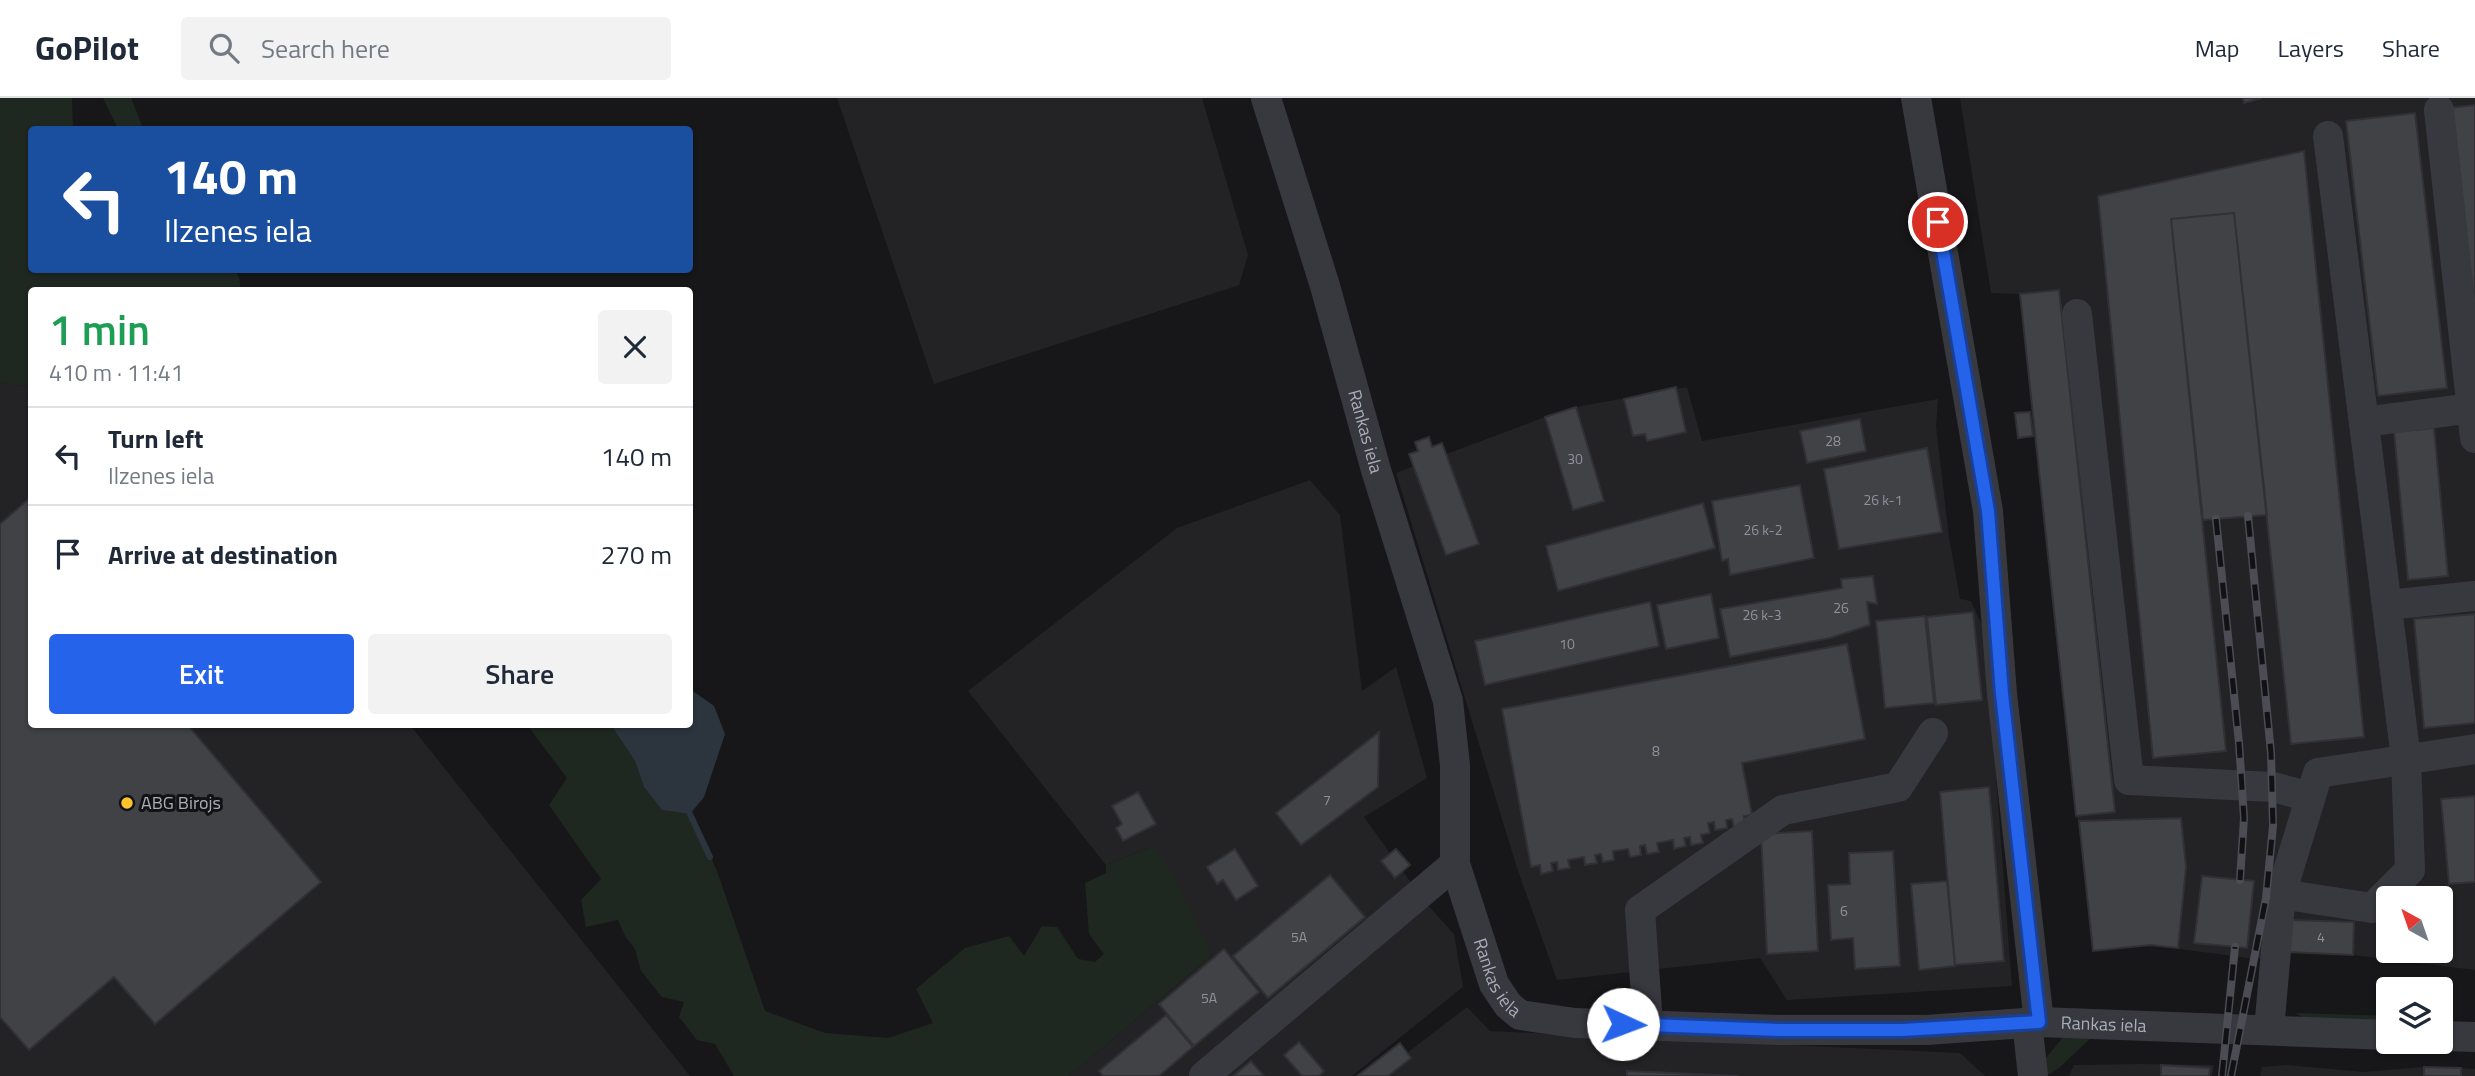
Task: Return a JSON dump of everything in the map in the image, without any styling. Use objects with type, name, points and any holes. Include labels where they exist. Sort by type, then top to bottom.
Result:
[{"type":"street","name":"Rankas iela","points":[[1266,98],[1325,286],[1376,470],[1448,701],[1455,765],[1455,864],[1494,984],[1508,1005],[1520,1015],[1575,1023],[1779,1030],[1926,1030],[2033,1022],[2376,1034]]},
{"type":"street","points":[[1916,98],[1988,511],[2002,694],[2033,1022],[2033,1076]]},
{"type":"street","points":[[2439,110],[2475,438]]},
{"type":"street","points":[[2281,894],[2372,908],[2410,870],[2406,759],[2328,136]]},
{"type":"street","points":[[2077,314],[2129,780],[2273,787],[2310,797]]},
{"type":"street","points":[[2364,422],[2472,408]]},
{"type":"street","points":[[2386,605],[2475,596]]},
{"type":"street","points":[[1648,1025],[1640,910],[1783,810],[1898,787],[1933,733]]},
{"type":"street","points":[[2269,1030],[2281,894],[2318,773],[2475,749]]},
{"type":"street","points":[[1204,1076],[1455,864]]},
{"type":"street","points":[[2453,1037],[2475,1037]]},
{"type":"shaded area","points":[[0,98],[72,98],[73,126],[28,126],[28,273],[237,273],[241,287],[28,287],[28,384],[13,386],[0,382]]},
{"type":"shaded area","points":[[103,98],[131,98],[142,126],[117,126]]},
{"type":"shaded area","points":[[837,98],[1202,98],[1248,255],[1239,285],[934,384]]},
{"type":"shaded area","points":[[1960,98],[2475,98],[2475,970],[2418,963],[2454,962],[2454,886],[2376,886],[2376,958],[2288,952],[2255,959],[2150,945],[2093,951],[2020,294],[1991,293]]},
{"type":"shaded area","points":[[0,382],[13,386],[28,384],[28,499],[0,524]]},
{"type":"shaded area","points":[[1687,387],[1702,441],[1938,399],[1936,426],[1949,537],[1960,599],[1971,601],[1985,632],[2012,986],[1787,1000],[1760,958],[1557,980],[1517,868],[1396,473],[1576,407]]},
{"type":"shaded area","points":[[1310,480],[1340,515],[1362,691],[1396,667],[1427,778],[1364,817],[1425,902],[1454,934],[1463,987],[1352,1076],[1069,1076],[1212,955],[1154,846],[1106,865],[968,691],[1177,528]]},
{"type":"shaded area","points":[[693,691],[714,706],[725,734],[704,797],[690,814],[662,810],[644,787],[635,761],[613,728],[693,728]]},
{"type":"shaded area","points":[[190,728],[412,728],[690,1076],[0,1076],[0,1017],[29,1050],[114,977],[155,1024],[321,882]]},
{"type":"shaded area","points":[[529,728],[613,728],[635,761],[644,787],[662,810],[690,814],[717,871],[765,1011],[825,1033],[888,1038],[933,1023],[916,989],[965,948],[1009,936],[1024,956],[1042,926],[1057,927],[1078,959],[1095,962],[1104,954],[1089,934],[1085,883],[1106,873],[1106,865],[1154,846],[1177,882],[1212,955],[1069,1076],[734,1076],[715,1044],[697,1040],[679,1017],[684,1002],[662,997],[641,971],[635,949],[618,920],[586,927],[581,900],[601,879],[549,805],[567,778]]},
{"type":"shaded area","points":[[1467,1007],[1490,1031],[1960,1053],[1985,1076],[1377,1076]]},
{"type":"shaded area","points":[[2296,1013],[2376,1016],[2376,1021],[2304,1018]]},
{"type":"shaded area","points":[[2065,1035],[2093,1036],[2059,1068],[2046,1076],[2046,1058]]},
{"type":"shaded area","points":[[2074,1065],[2214,1065],[2212,1076],[2069,1076]]},
{"type":"shaded area","points":[[2287,1065],[2364,1072],[2424,1067],[2461,1068],[2475,1069],[2475,1076],[2260,1076],[2262,1067]]},
{"type":"building","points":[[2243,98],[2262,98],[2244,103]]},
{"type":"building","points":[[2475,105],[2475,314],[2449,108]]},
{"type":"building","points":[[2415,113],[2447,388],[2378,396],[2346,121]]},
{"type":"building","points":[[2304,151],[2364,737],[2291,744],[2234,213],[2171,219],[2226,751],[2153,758],[2098,196]]},
{"type":"building","points":[[2234,213],[2267,515],[2203,520],[2171,219]]},
{"type":"building","points":[[2059,290],[2115,812],[2076,816],[2020,294]]},
{"type":"building","points":[[1676,387],[1686,432],[1647,441],[1645,434],[1633,436],[1624,399]]},
{"type":"building","points":[[1576,407],[1604,501],[1573,510],[1545,417]]},
{"type":"building","points":[[2030,412],[2033,436],[2018,438],[2015,413]]},
{"type":"building","points":[[1860,419],[1866,451],[1807,463],[1800,431]]},
{"type":"building","points":[[2434,428],[2448,576],[2408,580],[2394,432]]},
{"type":"building","points":[[1429,437],[1432,447],[1442,443],[1479,544],[1446,555],[1409,454],[1418,451],[1415,442]]},
{"type":"building","points":[[1927,448],[1942,532],[1839,549],[1824,469]]},
{"type":"building","points":[[1800,485],[1814,558],[1730,575],[1728,559],[1722,561],[1712,501]]},
{"type":"building","name":"ABG Birojs","points":[[28,500],[28,728],[190,728],[321,882],[155,1024],[114,977],[29,1050],[0,1017],[0,524]]},
{"type":"building","points":[[1703,503],[1715,548],[1558,591],[1546,546]]},
{"type":"building","points":[[1873,576],[1877,604],[1867,602],[1870,625],[1830,638],[1730,657],[1720,609],[1842,588],[1841,579]]},
{"type":"building","points":[[1711,594],[1719,638],[1666,649],[1657,605]]},
{"type":"building","points":[[1650,602],[1659,646],[1485,685],[1475,641]]},
{"type":"building","points":[[1973,612],[1982,700],[1936,705],[1927,617]]},
{"type":"building","points":[[2475,614],[2475,723],[2424,728],[2414,619]]},
{"type":"building","points":[[1925,616],[1934,703],[1885,708],[1876,621]]},
{"type":"building","points":[[1847,644],[1865,739],[1742,763],[1752,815],[1744,816],[1745,825],[1734,827],[1732,819],[1726,820],[1727,828],[1715,830],[1714,822],[1708,823],[1710,833],[1701,835],[1703,843],[1691,845],[1690,837],[1684,838],[1686,846],[1674,849],[1673,840],[1657,843],[1659,852],[1647,854],[1645,845],[1640,846],[1641,855],[1630,857],[1628,849],[1613,851],[1614,860],[1603,862],[1601,854],[1595,855],[1597,863],[1585,865],[1584,857],[1568,860],[1570,868],[1558,870],[1557,862],[1551,863],[1553,871],[1541,874],[1540,865],[1531,867],[1502,709]]},
{"type":"building","points":[[1379,732],[1378,787],[1301,845],[1276,813]]},
{"type":"building","points":[[1989,787],[2004,961],[1955,965],[1940,792]]},
{"type":"building","points":[[1138,792],[1156,824],[1123,841],[1116,828],[1122,824],[1112,806]]},
{"type":"building","points":[[2475,796],[2475,882],[2449,884],[2441,799]]},
{"type":"building","points":[[2181,818],[2186,867],[2178,948],[2150,945],[2093,951],[2079,821]]},
{"type":"building","points":[[1812,831],[1818,951],[1767,954],[1761,834]]},
{"type":"building","points":[[1235,849],[1258,886],[1236,900],[1223,880],[1217,884],[1207,867]]},
{"type":"building","points":[[1396,849],[1410,865],[1395,878],[1381,861]]},
{"type":"building","points":[[1893,851],[1900,966],[1855,969],[1853,938],[1831,940],[1828,885],[1850,884],[1849,853]]},
{"type":"building","points":[[1330,875],[1365,917],[1268,998],[1233,956]]},
{"type":"building","points":[[2202,876],[2254,881],[2247,948],[2194,943]]},
{"type":"building","points":[[1947,881],[1955,966],[1919,970],[1911,884]]},
{"type":"building","points":[[2290,920],[2354,922],[2353,955],[2288,952]]},
{"type":"building","points":[[1224,949],[1259,992],[1194,1046],[1159,1004]]},
{"type":"building","points":[[1166,1015],[1193,1047],[1159,1076],[1103,1076],[1099,1071]]},
{"type":"building","points":[[1299,1042],[1324,1071],[1319,1076],[1302,1076],[1284,1055]]},
{"type":"building","points":[[1400,1043],[1411,1058],[1388,1076],[1357,1076]]},
{"type":"building","points":[[1251,1061],[1264,1076],[1233,1076]]},
{"type":"building","points":[[2161,1065],[2210,1068],[2209,1076],[2161,1076]]},
{"type":"building","points":[[2424,1067],[2461,1068],[2461,1076],[2424,1076]]},
{"type":"building","points":[[1627,1071],[1739,1076],[1627,1076]]},
{"type":"waterway","points":[[690,814],[710,857]]},
{"type":"railway","points":[[2231,1076],[2266,898],[2273,826],[2271,753],[2248,516]]},
{"type":"railway","points":[[2216,519],[2244,818],[2240,880]]},
{"type":"railway","points":[[2222,1076],[2235,947]]},
{"type":"place","name":"ABG Birojs","points":[[127,803]]},
{"type":"route","points":[[1623,1024],[1779,1030],[1926,1030],[2039,1022],[2002,694],[1988,511],[1967,377],[1938,222]]}]
